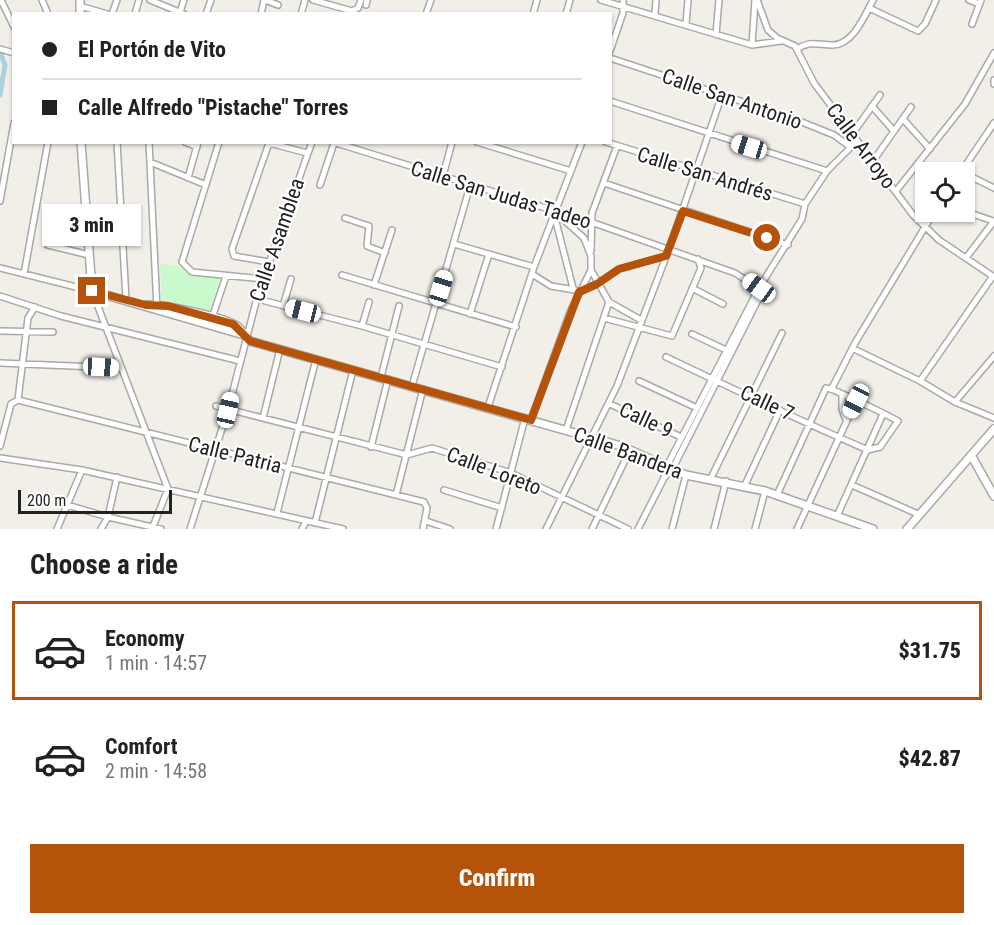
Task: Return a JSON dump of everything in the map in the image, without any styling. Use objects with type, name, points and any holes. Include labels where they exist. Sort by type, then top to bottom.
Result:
[{"type":"street","points":[[1,0],[12,23]]},
{"type":"street","points":[[44,0],[47,10]]},
{"type":"street","points":[[150,0],[180,12]]},
{"type":"street","points":[[265,0],[278,5]]},
{"type":"street","points":[[314,0],[352,11],[365,2]]},
{"type":"street","points":[[601,0],[622,3],[752,45],[783,41]]},
{"type":"street","points":[[655,14],[656,0]]},
{"type":"street","points":[[686,24],[688,0]]},
{"type":"street","points":[[716,34],[719,0]]},
{"type":"street","points":[[752,45],[756,0]]},
{"type":"street","points":[[756,0],[768,30],[783,41],[793,44],[797,49],[810,42],[833,45],[844,42],[852,34],[873,0]]},
{"type":"street","points":[[869,8],[918,31],[925,24],[936,0]]},
{"type":"street","points":[[969,0],[980,2],[972,24]]},
{"type":"street","points":[[612,45],[623,13],[622,3]]},
{"type":"street","points":[[80,6],[100,12]]},
{"type":"street","name":"Calle Arroyo","points":[[797,49],[814,83],[925,226],[939,240],[994,276]]},
{"type":"street","points":[[896,191],[965,104],[994,53]]},
{"type":"street","name":"Calle San Antonio","points":[[612,59],[826,131],[849,146]]},
{"type":"street","points":[[546,529],[590,437],[610,404],[668,253],[722,95]]},
{"type":"street","points":[[852,133],[880,95]]},
{"type":"street","points":[[612,102],[827,171]]},
{"type":"street","points":[[872,106],[893,130]]},
{"type":"street","points":[[873,161],[910,107]]},
{"type":"street","points":[[903,119],[930,149]]},
{"type":"street","points":[[969,162],[994,123]]},
{"type":"street","points":[[0,201],[12,134]]},
{"type":"street","points":[[638,529],[765,281],[802,219],[805,204],[827,171],[849,146],[857,141]]},
{"type":"street","points":[[24,274],[48,144]]},
{"type":"street","points":[[81,144],[92,291],[168,489],[152,528]]},
{"type":"street","points":[[117,144],[126,299]]},
{"type":"street","points":[[149,144],[157,307]]},
{"type":"street","points":[[218,144],[182,262],[192,272],[263,279]]},
{"type":"street","points":[[269,144],[232,249],[234,256],[269,262]]},
{"type":"street","points":[[273,144],[307,153]]},
{"type":"street","name":"Calle Asamblea","points":[[190,529],[198,495],[228,410],[244,336],[311,144]]},
{"type":"street","points":[[320,185],[334,144]]},
{"type":"street","points":[[443,176],[452,144]]},
{"type":"street","points":[[483,144],[571,171]]},
{"type":"street","points":[[488,407],[534,267],[581,144]]},
{"type":"street","name":"Calle San Andrés","points":[[612,144],[695,172],[805,204]]},
{"type":"street","points":[[188,178],[197,145]]},
{"type":"street","name":"Calle San Judas Tadeo","points":[[352,145],[470,186],[591,222],[668,253],[698,259],[735,273],[761,290]]},
{"type":"street","points":[[617,146],[592,213],[591,270],[609,302],[641,320]]},
{"type":"street","points":[[150,162],[206,185]]},
{"type":"street","points":[[975,178],[994,188]]},
{"type":"street","points":[[604,183],[788,245]]},
{"type":"street","points":[[412,386],[470,186]]},
{"type":"street","points":[[555,213],[579,232],[591,256]]},
{"type":"street","points":[[555,213],[576,290]]},
{"type":"street","points":[[52,215],[87,224]]},
{"type":"street","points":[[966,258],[994,221],[975,215]]},
{"type":"street","points":[[345,218],[369,225],[368,246],[385,253]]},
{"type":"street","points":[[832,388],[928,222]]},
{"type":"street","points":[[374,285],[392,230]]},
{"type":"street","points":[[454,244],[534,267]]},
{"type":"street","points":[[48,245],[89,255]]},
{"type":"street","points":[[532,274],[551,286],[576,290],[597,284],[619,269],[668,253]]},
{"type":"street","points":[[470,314],[489,254]]},
{"type":"street","points":[[604,316],[638,328],[672,336],[701,268],[698,259]]},
{"type":"street","points":[[701,268],[710,265]]},
{"type":"street","points":[[0,268],[146,305],[212,318],[237,327],[244,336]]},
{"type":"street","points":[[496,529],[528,419],[576,290],[591,270]]},
{"type":"street","points":[[342,275],[436,305],[516,327]]},
{"type":"street","points":[[212,318],[226,276]]},
{"type":"street","points":[[920,381],[994,276]]},
{"type":"street","points":[[283,306],[291,279]]},
{"type":"street","points":[[692,288],[723,304]]},
{"type":"street","points":[[669,469],[681,437],[715,380],[726,350],[761,290]]},
{"type":"street","points":[[258,294],[265,301],[392,334],[502,367]]},
{"type":"street","points":[[0,296],[240,361]]},
{"type":"street","points":[[362,326],[369,302]]},
{"type":"street","points":[[566,430],[609,302]]},
{"type":"street","points":[[371,447],[399,306]]},
{"type":"street","points":[[0,447],[11,404],[14,400],[18,400],[28,318],[35,307]]},
{"type":"street","points":[[157,307],[244,336]]},
{"type":"street","points":[[0,331],[53,332]]},
{"type":"street","points":[[710,480],[749,395],[782,333]]},
{"type":"street","points":[[692,334],[726,350]]},
{"type":"street","name":"Calle Bandera","points":[[244,336],[250,341],[590,437],[630,450],[686,475],[745,485],[873,529]]},
{"type":"street","points":[[263,418],[280,349]]},
{"type":"street","points":[[854,349],[920,381],[955,402],[994,418]]},
{"type":"street","points":[[955,402],[994,356]]},
{"type":"street","name":"Calle 7","points":[[666,357],[868,450]]},
{"type":"street","points":[[277,513],[316,359]]},
{"type":"street","points":[[0,363],[120,368]]},
{"type":"street","points":[[315,523],[353,370]]},
{"type":"street","points":[[639,381],[697,408]]},
{"type":"street","points":[[777,495],[818,401],[826,388],[832,388],[898,423],[880,447],[868,450]]},
{"type":"street","points":[[396,495],[423,389]]},
{"type":"street","points":[[843,395],[842,409],[846,420]]},
{"type":"street","name":"Calle Patria","points":[[18,400],[426,503],[426,521]]},
{"type":"street","points":[[797,529],[806,505],[856,401]]},
{"type":"street","name":"Calle 9","points":[[610,404],[681,437]]},
{"type":"street","name":"Calle Loreto","points":[[216,406],[407,455],[432,448],[511,473],[628,529]]},
{"type":"street","points":[[745,485],[780,410]]},
{"type":"street","points":[[837,516],[883,414]]},
{"type":"street","points":[[907,529],[994,429]]},
{"type":"street","points":[[592,529],[630,450]]},
{"type":"street","points":[[971,455],[994,496]]},
{"type":"street","points":[[0,458],[117,477],[343,529]]},
{"type":"street","points":[[57,529],[82,470]]},
{"type":"street","points":[[672,529],[686,475]]},
{"type":"street","points":[[101,529],[108,517],[117,477]]},
{"type":"street","points":[[714,529],[726,481]]},
{"type":"street","points":[[852,485],[920,515]]},
{"type":"street","points":[[444,490],[502,508]]},
{"type":"street","points":[[756,529],[765,491]]},
{"type":"street","points":[[67,505],[161,529]]},
{"type":"street","points":[[302,529],[306,521]]},
{"type":"street","points":[[423,529],[426,521],[450,529]]},
{"type":"green space","points":[[160,264],[179,266],[191,275],[220,278],[210,312],[162,301]]},
{"type":"waterway","points":[[0,52],[5,65],[0,95]]},
{"type":"route","points":[[92,291],[146,305],[158,304],[233,324],[250,341],[531,420],[579,292],[597,284],[608,274],[630,264],[666,256],[683,211],[767,238]]}]
